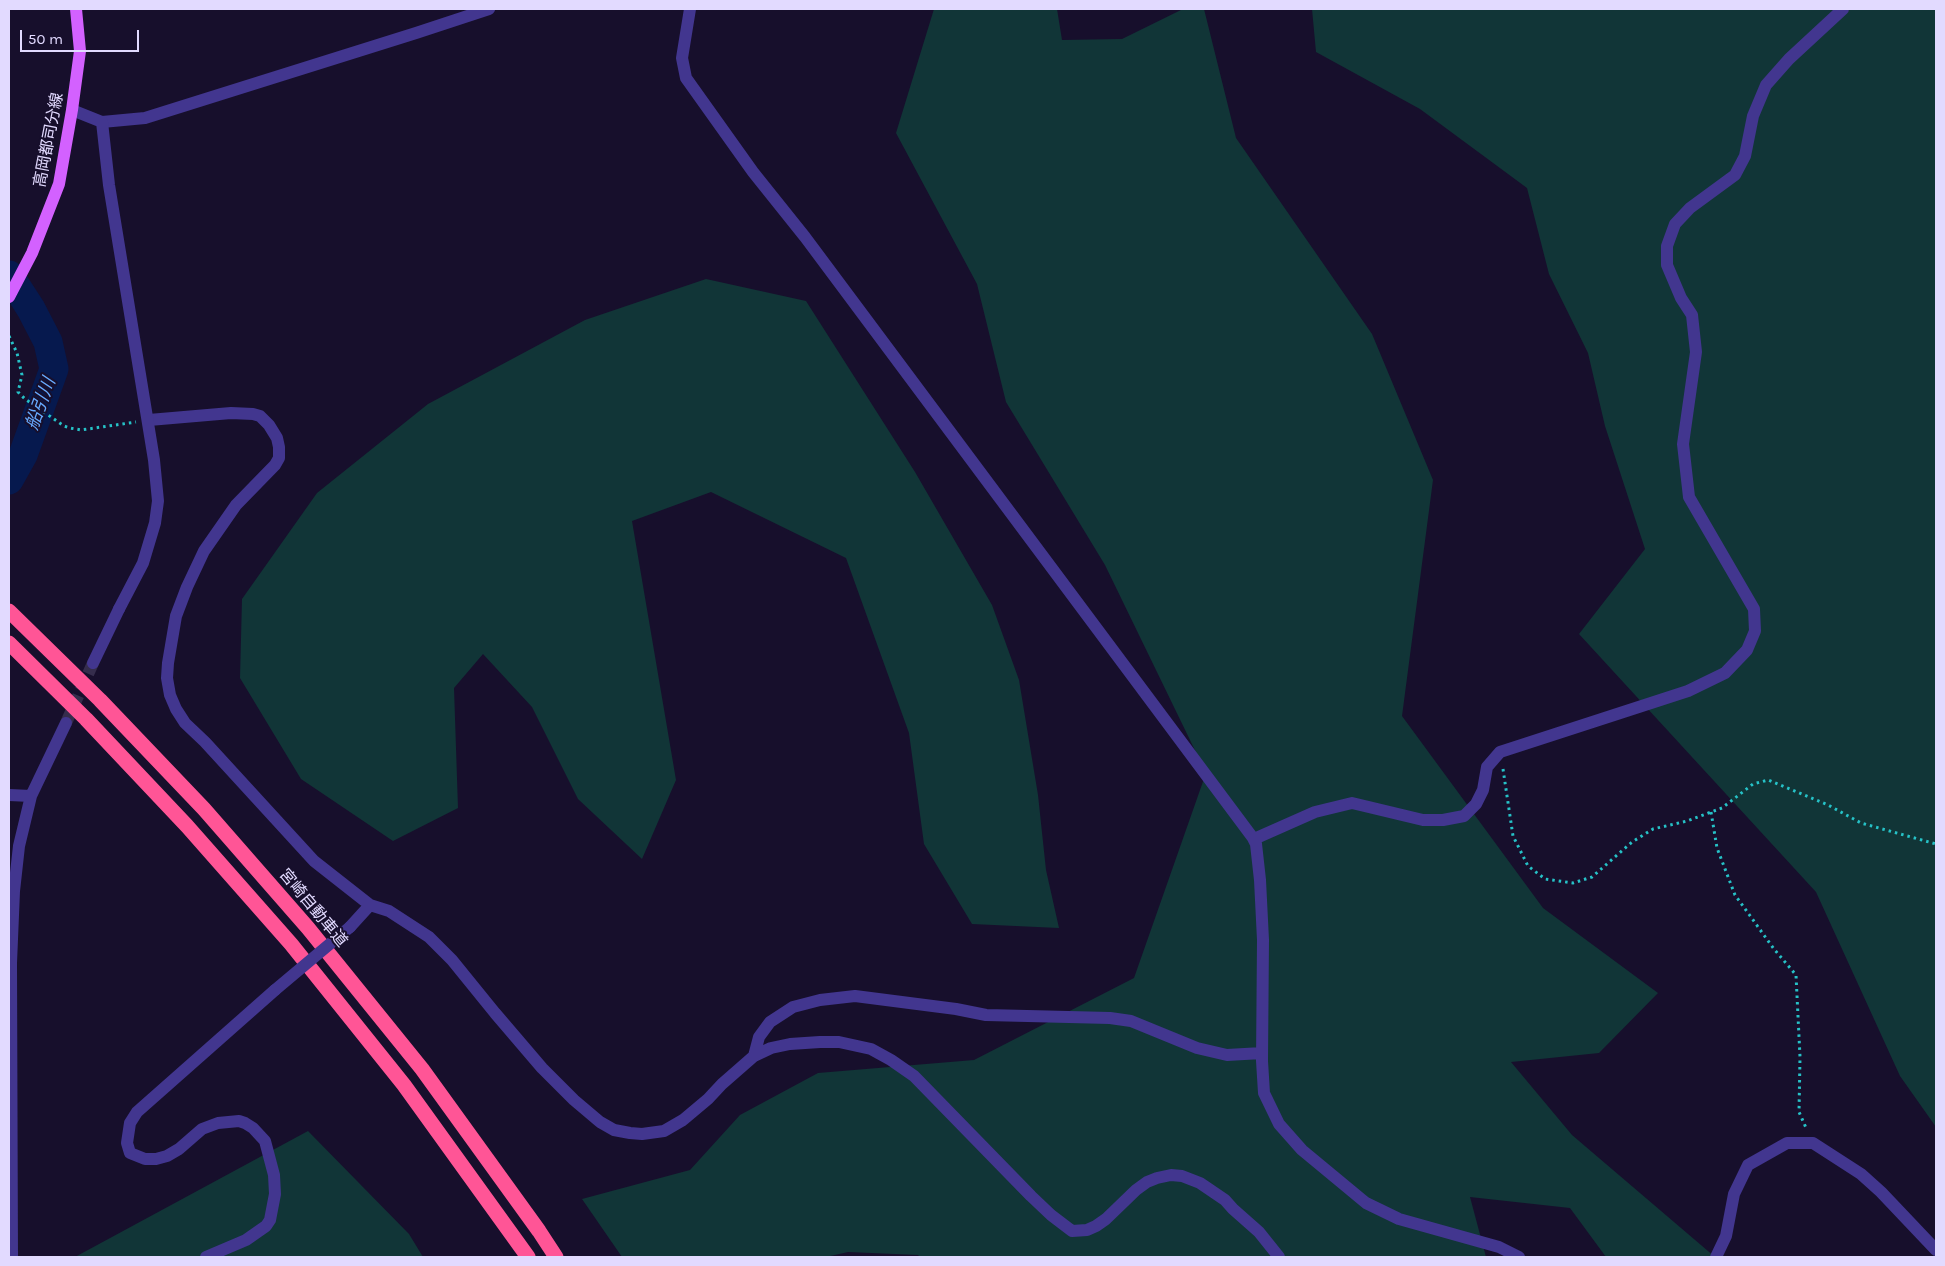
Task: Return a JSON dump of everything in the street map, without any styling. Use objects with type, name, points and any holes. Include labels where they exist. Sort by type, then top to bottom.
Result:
[{"type":"highway","name":"宮崎自動車道","points":[[9,611],[100,700],[204,808],[308,928],[422,1069],[539,1230],[556,1257]]},
{"type":"highway","points":[[9,643],[86,719],[187,826],[291,944],[404,1084],[528,1257]]},
{"type":"main road","name":"高岡都司分線","points":[[9,297],[32,253],[59,184],[80,51],[76,9]]},
{"type":"street","points":[[72,110],[102,122],[145,118],[489,9]]},
{"type":"street","points":[[690,9],[682,58],[686,78],[753,172],[805,237],[1206,773],[1254,840],[1260,880],[1263,940],[1262,1053],[1264,1093],[1279,1124],[1302,1150],[1366,1203],[1399,1218],[1499,1247],[1519,1257]]},
{"type":"street","points":[[1254,840],[1314,812],[1352,802],[1423,820],[1443,820],[1464,816],[1476,804],[1483,790],[1487,767],[1500,752],[1688,691],[1726,673],[1747,650],[1755,631],[1754,609],[1689,497],[1683,444],[1696,352],[1692,315],[1681,298],[1667,265],[1667,246],[1675,224],[1690,208],[1735,175],[1745,156],[1753,116],[1766,85],[1788,59],[1843,9]]},
{"type":"street","points":[[93,663],[118,609],[143,563],[155,523],[158,501],[149,420],[109,185],[102,122]]},
{"type":"street","points":[[149,420],[241,412],[260,416],[270,425],[277,438],[279,447],[279,458],[275,465],[236,505],[204,551],[187,587],[176,616],[171,640],[167,678],[170,695],[176,710],[185,723],[205,742],[314,861],[370,905],[389,911],[429,937],[452,960],[542,1068],[600,1122],[614,1130],[642,1134],[664,1131],[708,1099],[754,1056],[771,1048],[820,1042],[839,1042],[871,1049],[914,1076],[1031,1196],[1072,1231],[1087,1230],[1096,1226],[1147,1182],[1171,1175],[1182,1176],[1200,1183],[1224,1200],[1259,1232],[1279,1257]]},
{"type":"street","points":[[12,1257],[11,963],[14,891],[19,846],[31,796],[66,723]]},
{"type":"street","points":[[9,795],[31,796]]},
{"type":"street","points":[[206,1257],[246,1240],[266,1226],[270,1220],[275,1194],[274,1175],[265,1141],[257,1132],[239,1121],[218,1123],[202,1129],[179,1149],[166,1156],[156,1159],[145,1159],[130,1153],[127,1143],[130,1123],[136,1112],[350,927],[370,905]]},
{"type":"street","points":[[754,1056],[759,1037],[770,1022],[794,1007],[820,1000],[855,996],[956,1009],[986,1015],[1110,1018],[1131,1021],[1197,1048],[1227,1055],[1262,1053]]},
{"type":"street","points":[[1716,1257],[1726,1236],[1734,1194],[1748,1165],[1787,1143],[1813,1143],[1861,1174],[1881,1192],[1936,1250]]},
{"type":"path","points":[[9,336],[17,352],[22,375],[18,392],[64,426],[81,430],[149,420]]},
{"type":"path","points":[[1500,752],[1514,836],[1528,866],[1545,879],[1573,883],[1592,877],[1632,842],[1653,829],[1688,821],[1722,808],[1753,784],[1768,780],[1828,805],[1862,823],[1936,844]]},
{"type":"path","points":[[1711,812],[1717,848],[1735,895],[1774,949],[1796,975],[1800,1057],[1799,1112],[1813,1143]]},
{"type":"green space","points":[[934,9],[1057,9],[1062,40],[1122,39],[1183,9],[1204,9],[1236,138],[1372,334],[1433,480],[1402,716],[1543,908],[1658,993],[1599,1053],[1511,1062],[1572,1135],[1715,1257],[1606,1257],[1570,1208],[1470,1197],[1486,1257],[920,1257],[918,1255],[848,1252],[826,1257],[622,1257],[582,1199],[690,1170],[740,1115],[818,1073],[974,1060],[1134,978],[1206,773],[1105,565],[1006,402],[977,284],[896,133]]},
{"type":"green space","points":[[1312,9],[1936,9],[1936,1127],[1900,1076],[1816,892],[1579,634],[1645,549],[1605,426],[1588,353],[1549,274],[1527,188],[1420,109],[1316,52]]},
{"type":"green space","points":[[706,279],[806,301],[915,472],[992,605],[1019,680],[1038,795],[1046,870],[1059,928],[972,924],[924,844],[909,733],[846,558],[711,492],[632,521],[676,780],[642,859],[578,799],[532,707],[483,654],[454,688],[458,808],[393,841],[301,779],[240,678],[242,599],[317,493],[428,404],[585,320]]},
{"type":"green space","points":[[308,1131],[409,1234],[423,1257],[75,1257]]},
{"type":"waterway","name":"船引川","points":[[9,275],[31,309],[48,342],[54,369],[23,455],[9,480]]},
{"type":"tunnel","points":[[66,723],[93,663]]}]
